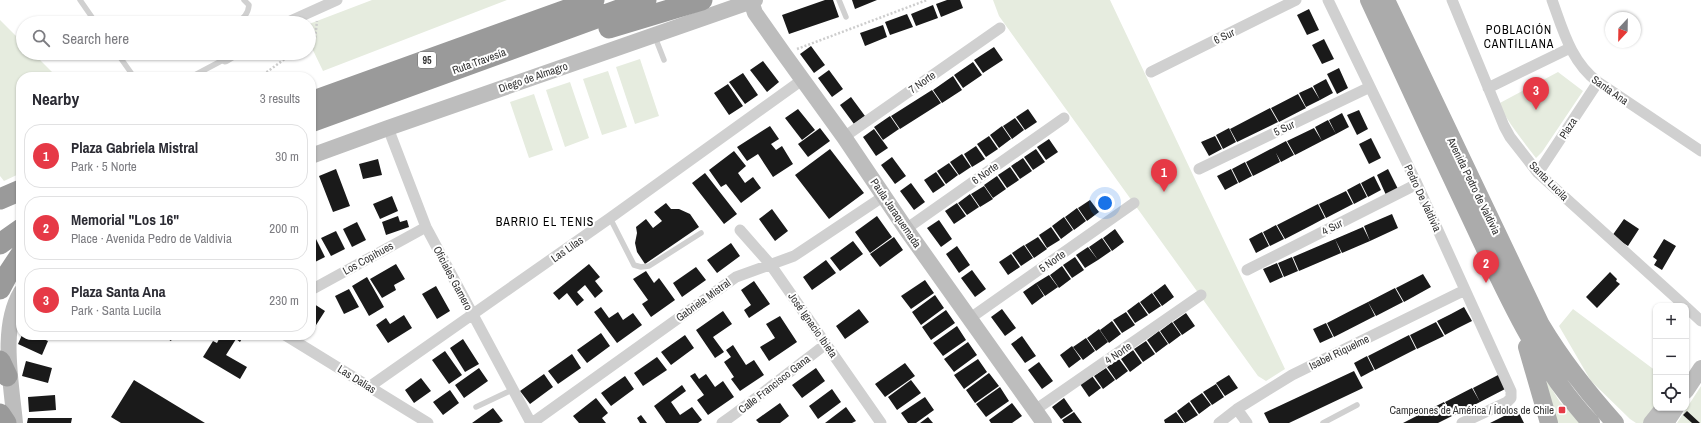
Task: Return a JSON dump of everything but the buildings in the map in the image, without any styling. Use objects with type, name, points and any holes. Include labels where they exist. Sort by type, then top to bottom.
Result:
[{"type":"highway","name":"Ruta Travesía","points":[[317,98],[594,0]]},
{"type":"highway","name":"Ruta Travesía","points":[[316,120],[646,0]]},
{"type":"highway","points":[[494,56],[585,35],[702,0]]},
{"type":"highway","points":[[0,199],[16,192]]},
{"type":"highway","points":[[0,244],[16,233]]},
{"type":"highway","points":[[0,267],[16,256]]},
{"type":"highway","points":[[0,289],[16,261]]},
{"type":"highway","points":[[0,414],[6,423]]},
{"type":"main road","name":"Avenida Pedro de Valdivia","points":[[1369,0],[1520,321],[1554,378],[1569,399],[1590,423]]},
{"type":"main road","name":"Avenida Pedro de Valdivia","points":[[1386,0],[1540,325],[1580,383],[1615,423]]},
{"type":"main road","name":"Avenida Pedro de Valdivia","points":[[1520,321],[1549,423]]},
{"type":"street","points":[[301,16],[337,0]]},
{"type":"street","name":"6 Sur","points":[[1151,72],[1296,0]]},
{"type":"street","name":"Pedro De Valdivia","points":[[1328,0],[1417,184],[1511,391],[1511,398],[1507,402],[1462,423]]},
{"type":"street","name":"Santa Lucila","points":[[1452,0],[1510,137],[1538,173],[1682,303]]},
{"type":"street","name":"Santa Ana","points":[[1552,0],[1570,48],[1582,69],[1598,82],[1701,151]]},
{"type":"street","name":"Paula Jaraquemada","points":[[753,1],[755,13],[844,137],[969,319],[1044,423]]},
{"type":"street","name":"Diego de Almagro","points":[[316,154],[753,1]]},
{"type":"street","name":"7 Norte","points":[[844,137],[1000,28]]},
{"type":"street","points":[[1488,88],[1570,48]]},
{"type":"street","name":"Las Lilas","points":[[369,387],[610,218],[802,80]]},
{"type":"street","name":"Plaza","points":[[1538,173],[1598,82]]},
{"type":"street","name":"5 Sur","points":[[1199,169],[1370,87]]},
{"type":"street","name":"6 Norte","points":[[906,229],[1064,118]]},
{"type":"street","name":"Oficiales Gamero","points":[[388,128],[426,227],[531,423]]},
{"type":"street","name":"4 Sur","points":[[1247,270],[1417,184]]},
{"type":"street","name":"Gabriela Mistral","points":[[531,423],[736,277],[800,252],[884,196]]},
{"type":"street","name":"5 Norte","points":[[969,319],[1134,203]]},
{"type":"street","name":"Los Copihues","points":[[316,287],[426,227]]},
{"type":"street","name":"José Ignacio Ibieta","points":[[740,230],[770,264],[881,423]]},
{"type":"street","name":"Isabel Riquelme","points":[[1219,423],[1238,409],[1292,375],[1465,290]]},
{"type":"street","name":"4 Norte","points":[[1035,410],[1201,296]]},
{"type":"street","points":[[15,423],[4,368],[2,344],[4,324],[10,308],[16,299]]},
{"type":"street","name":"Santa Lucila","points":[[1689,310],[1701,320]]},
{"type":"street","name":"Las Dalias","points":[[294,340],[428,423]]},
{"type":"street","name":"Calle Francisco Gana","points":[[722,423],[776,384],[791,370],[826,344]]},
{"type":"street","points":[[1689,381],[1700,370]]},
{"type":"street","points":[[1689,386],[1700,370]]},
{"type":"street","points":[[1238,409],[1247,423]]},
{"type":"street","points":[[1651,423],[1661,411]]},
{"type":"street","points":[[1666,423],[1674,411]]},
{"type":"lane","points":[[80,0],[91,16]]},
{"type":"lane","points":[[244,0],[249,6],[245,16]]},
{"type":"lane","points":[[839,0],[846,17]]},
{"type":"lane","points":[[654,35],[664,60]]},
{"type":"lane","points":[[122,60],[130,72]]},
{"type":"lane","points":[[200,72],[223,60]]},
{"type":"lane","points":[[610,218],[634,264],[642,267],[649,266],[701,233]]},
{"type":"lane","points":[[476,407],[514,390]]},
{"type":"lane","points":[[1323,423],[1358,405]]},
{"type":"path","points":[[784,54],[927,0]]},
{"type":"path","points":[[316,29],[318,8]]},
{"type":"path","points":[[267,72],[283,60]]},
{"type":"shaded area","points":[[372,0],[507,0],[323,71],[316,56],[316,21]]},
{"type":"shaded area","points":[[993,0],[1110,0],[1285,369],[1266,381],[1258,376],[999,16]]},
{"type":"shaded area","points":[[0,20],[16,36],[16,60],[40,60],[52,72],[16,72],[16,175],[4,181],[0,176]]},
{"type":"shaded area","points":[[640,59],[659,116],[635,124],[616,67]]},
{"type":"shaded area","points":[[608,71],[627,127],[602,135],[583,79]]},
{"type":"shaded area","points":[[1558,72],[1583,91],[1542,152],[1536,158],[1511,125],[1498,104]]},
{"type":"shaded area","points":[[570,82],[589,138],[565,147],[546,90]]},
{"type":"shaded area","points":[[534,94],[553,150],[529,158],[510,102]]},
{"type":"shaded area","points":[[1573,309],[1653,369],[1653,410],[1644,423],[1636,423],[1630,419],[1591,381],[1559,326]]},
{"type":"shaded area","points":[[1544,379],[1560,402],[1581,423],[1554,423]]},
{"type":"shaded area","points":[[1701,386],[1701,423],[1677,423],[1685,411],[1689,411],[1689,404]]},
{"type":"place","name":"Plaza Santa Ana","points":[[1536,110]]},
{"type":"place","name":"Plaza Gabriela Mistral","points":[[1164,192]]},
{"type":"place","name":"Memorial \"Los 16\"","points":[[1486,283]]},
{"type":"place","name":"Campeones de América / Ídolos de Chile","points":[[1562,410]]},
{"type":"district","name":"POBLACIÓN CANTILLANA","points":[[1519,37]]},
{"type":"district","name":"BARRIO EL TENIS","points":[[545,222]]}]
